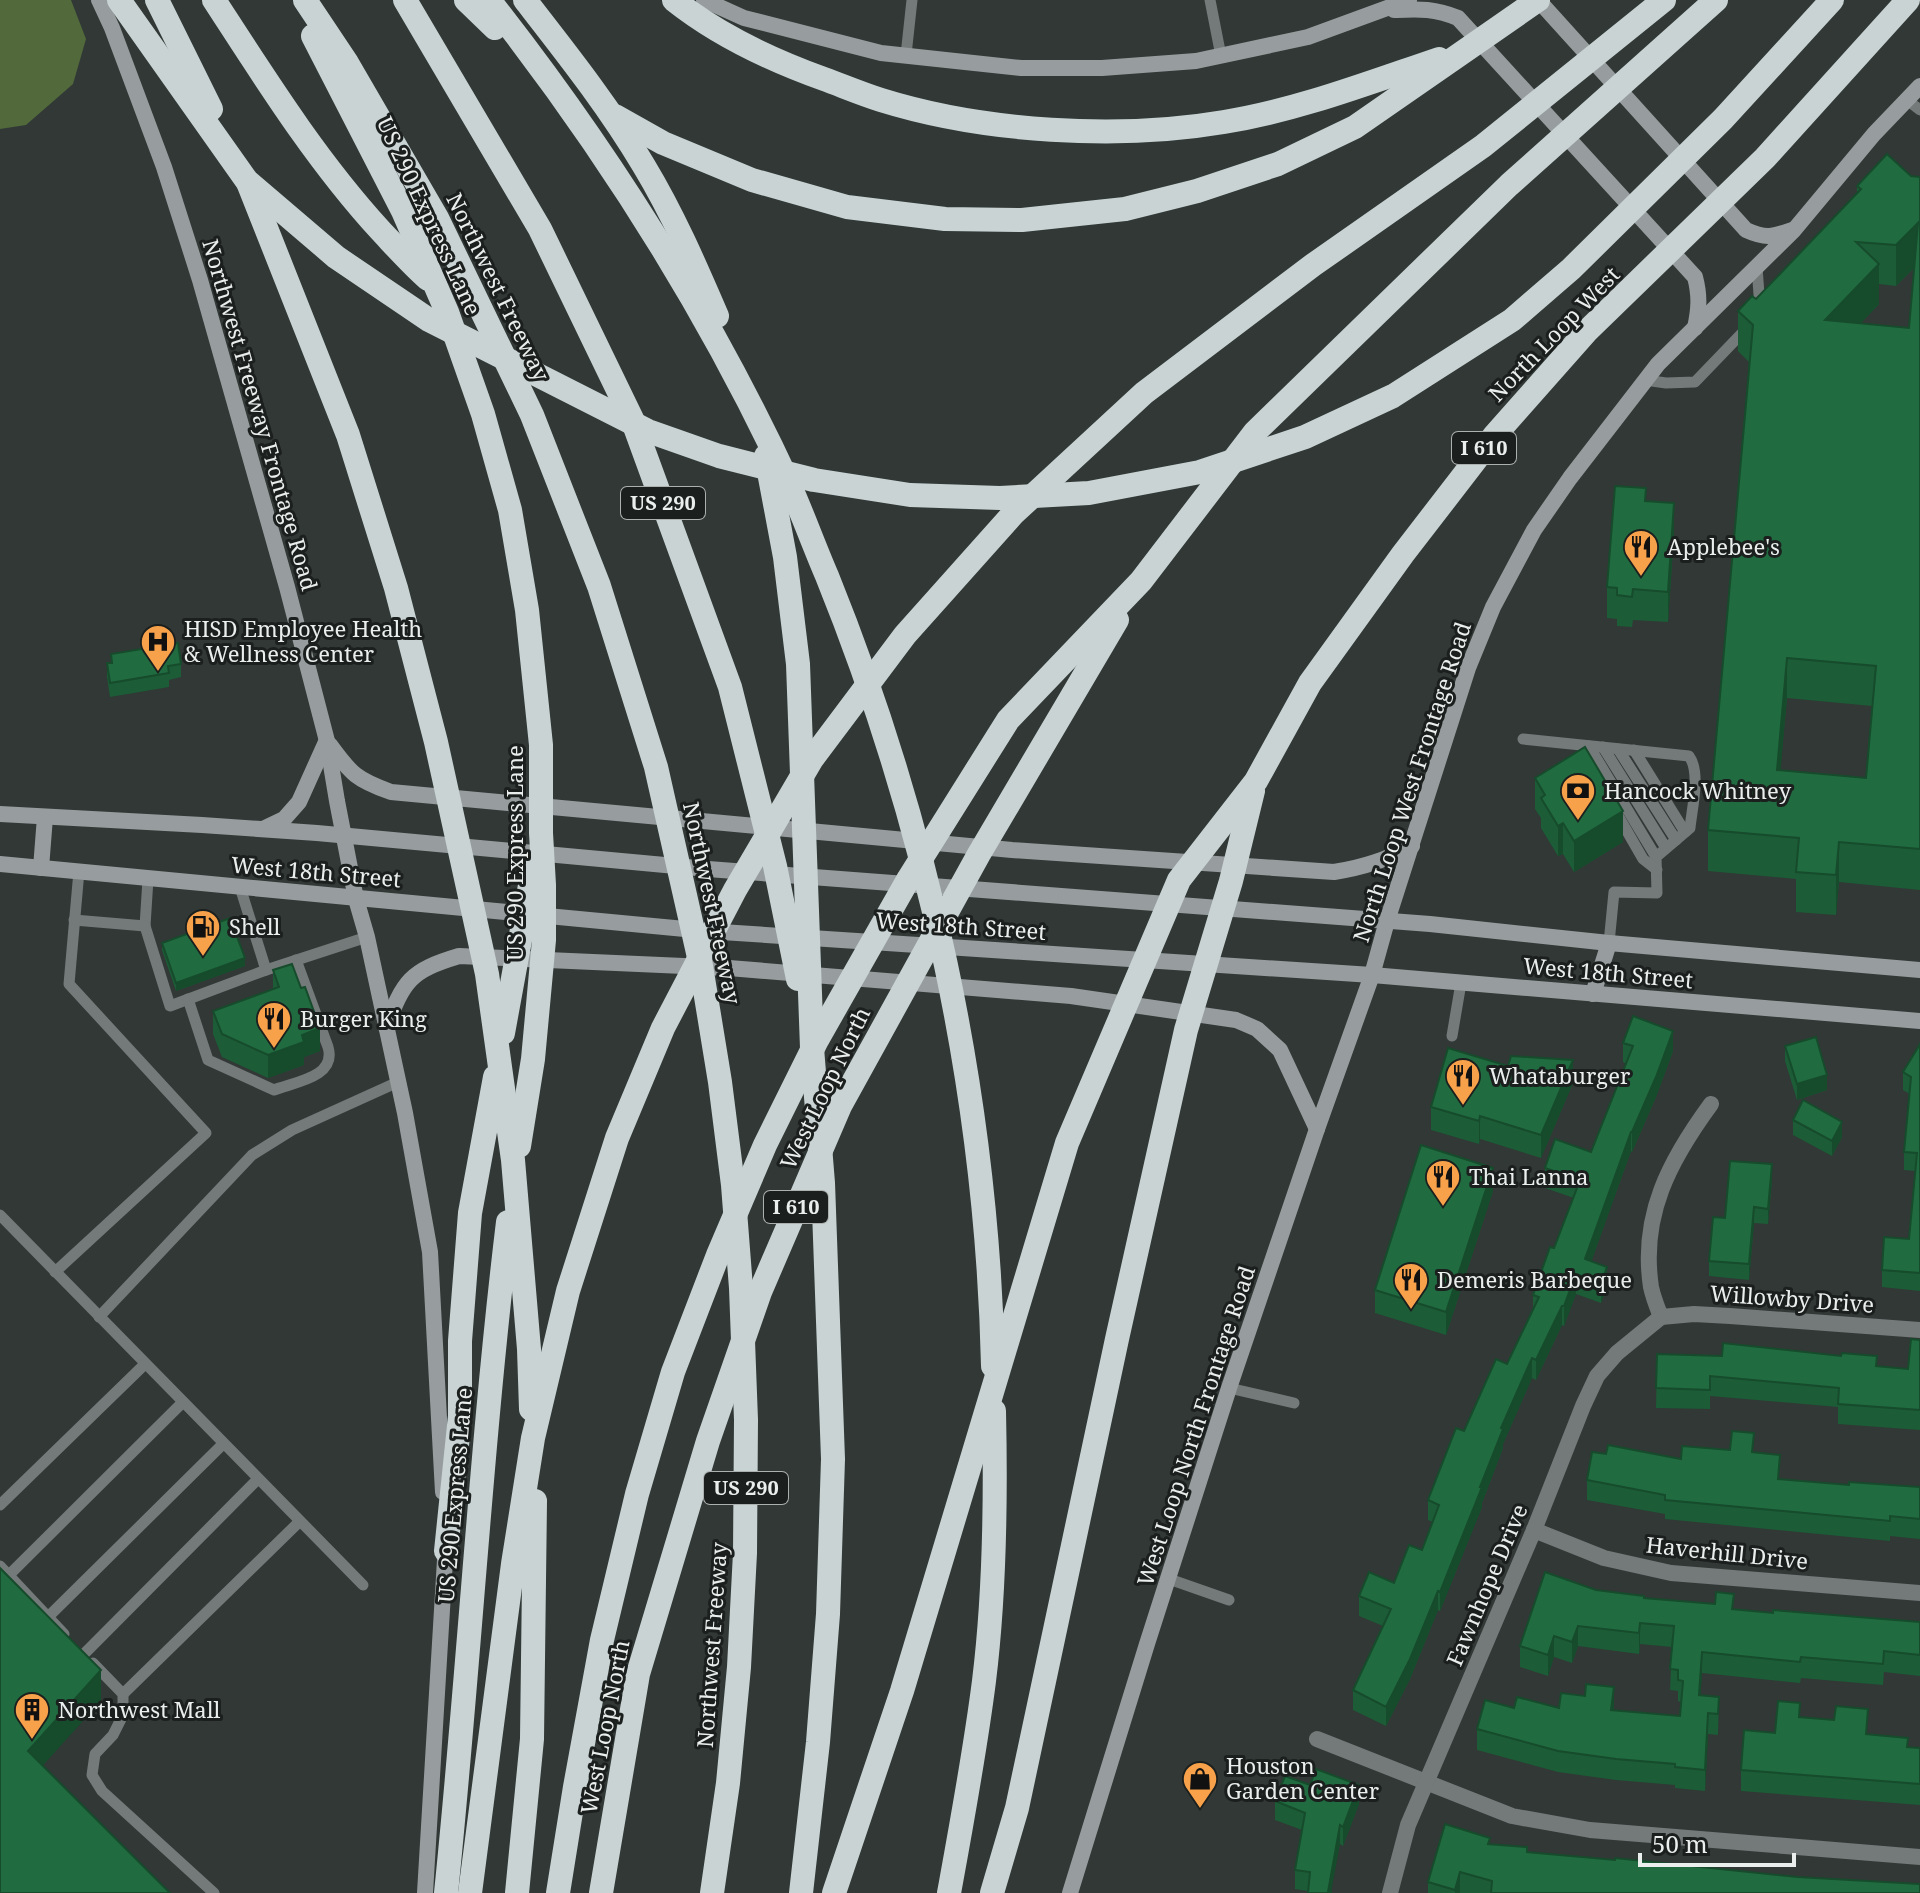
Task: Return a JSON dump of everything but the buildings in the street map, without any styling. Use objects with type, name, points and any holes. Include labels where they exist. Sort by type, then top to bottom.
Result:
[{"type":"highway","points":[[119,0],[247,181],[336,257],[429,320],[648,431],[719,456],[814,480],[910,495],[1000,498],[1089,493],[1200,472],[1305,437],[1393,396],[1512,320],[1571,269],[1723,119],[1832,0]]},
{"type":"highway","points":[[157,0],[250,188],[348,435],[396,588],[436,742],[487,974],[513,1160],[529,1349],[536,1506],[532,1739],[517,1893]]},
{"type":"highway","points":[[214,0],[296,127],[362,210],[413,266],[491,333],[571,392]]},
{"type":"highway","name":"US 290 Express Lane","points":[[294,0],[403,211],[447,312],[483,414],[510,510],[527,610],[541,745],[544,940],[533,1059],[495,1329],[446,1893]]},
{"type":"highway","name":"Northwest Freeway","points":[[305,0],[347,63],[437,218],[532,415],[599,586],[656,767],[701,966],[733,1185],[746,1420],[746,1538],[738,1682],[728,1783],[712,1893]]},
{"type":"highway","name":"US 290","points":[[405,0],[540,229],[632,419],[730,687],[775,866],[812,1048],[823,1183],[833,1459],[828,1614],[801,1893]]},
{"type":"highway","points":[[466,0],[500,32],[577,94],[663,143],[752,180],[847,207],[945,219],[1022,220],[1125,209],[1197,191],[1278,164],[1355,127],[1538,0]]},
{"type":"highway","points":[[489,0],[633,200],[735,376],[791,488],[875,705],[906,805],[937,924],[963,1048],[985,1219],[995,1458],[992,1581],[984,1678],[949,1893]]},
{"type":"highway","points":[[525,0],[590,83],[645,167],[691,256],[731,348],[765,451],[785,557],[798,664],[812,1048]]},
{"type":"highway","points":[[674,0],[734,39],[792,68],[881,100],[961,118],[1056,130],[1152,130],[1223,123],[1291,108],[1468,50]]},
{"type":"highway","name":"I 610","points":[[1141,581],[1255,432],[1509,185],[1716,0]]},
{"type":"highway","name":"North Loop West","points":[[1256,781],[1310,683],[1403,554],[1494,436],[1586,332],[1765,158],[1908,0]]},
{"type":"highway","points":[[470,1893],[513,1564],[533,1438],[568,1291],[617,1138],[663,1028],[735,890],[812,759],[905,635],[1013,514],[1144,393],[1313,265],[1483,146],[1664,1]]},
{"type":"highway","points":[[558,1893],[602,1640],[637,1494],[673,1372],[765,1145],[817,1040],[901,891],[1008,720],[1141,581]]},
{"type":"highway","name":"West Loop North","points":[[601,1893],[638,1674],[708,1441],[760,1292],[840,1106],[979,854],[1141,581]]},
{"type":"highway","points":[[992,1893],[1017,1808],[1186,1030],[1231,881],[1256,781]]},
{"type":"highway","name":"I 610","points":[[834,1893],[902,1691],[1067,1143],[1179,880],[1256,781]]},
{"type":"highway","points":[[446,1551],[460,1416],[460,1341],[470,1213],[541,833]]},
{"type":"main road","name":"Northwest Freeway Frontage Road","points":[[99,0],[164,167],[200,280],[327,741],[356,899]]},
{"type":"main road","points":[[704,0],[744,18],[881,53],[1021,68],[1102,68],[1196,61],[1308,37],[1382,5],[1409,0]]},
{"type":"main road","points":[[1538,0],[1746,230],[1762,237],[1794,230]]},
{"type":"main road","points":[[1382,5],[1441,11],[1458,18],[1695,277],[1700,305],[1694,329]]},
{"type":"main road","name":"North Loop West Frontage Road","points":[[1372,975],[1468,668],[1493,607],[1534,530],[1658,364],[1794,230],[1874,134],[1913,105],[1920,86]]},
{"type":"main road","points":[[263,829],[284,819],[299,802],[327,741],[348,769],[367,783],[407,794],[1012,850],[1334,872],[1387,860],[1412,846]]},
{"type":"main road","name":"West 18th Street","points":[[0,814],[263,829],[708,869],[1430,924],[1920,970]]},
{"type":"main road","points":[[41,868],[45,817]]},
{"type":"main road","name":"West 18th Street","points":[[0,864],[706,931],[1372,975],[1920,1021]]},
{"type":"main road","points":[[356,899],[398,1082],[430,1252],[446,1551],[425,1893]]},
{"type":"main road","points":[[1593,994],[1609,943]]},
{"type":"main road","points":[[386,1027],[399,993],[413,976],[459,956],[729,968],[1071,996],[1236,1020],[1257,1029],[1280,1050],[1317,1129]]},
{"type":"main road","name":"West Loop North Frontage Road","points":[[1070,1893],[1229,1388],[1372,975]]},
{"type":"street","points":[[1661,1317],[1651,1289],[1649,1257],[1651,1229],[1660,1190],[1687,1137],[1711,1104]]},
{"type":"street","name":"Willowby Drive","points":[[1661,1317],[1694,1314],[1920,1330]]},
{"type":"street","name":"Fawnhope Drive","points":[[1390,1893],[1408,1825],[1597,1376],[1617,1353],[1661,1317]]},
{"type":"street","name":"Haverhill Drive","points":[[1534,1530],[1604,1558],[1671,1573],[1920,1593]]},
{"type":"street","points":[[1317,1739],[1512,1816],[1590,1830],[1920,1857]]},
{"type":"lane","points":[[906,55],[912,0]]},
{"type":"lane","points":[[1210,0],[1221,56]]},
{"type":"lane","points":[[1645,380],[1685,383],[1695,382],[1700,377],[1757,317],[1760,308],[1757,267]]},
{"type":"lane","points":[[1523,739],[1689,756],[1693,761],[1695,780],[1690,828],[1666,848],[1656,863],[1657,893],[1614,892],[1609,943]]},
{"type":"lane","points":[[1583,746],[1643,859],[1656,863]]},
{"type":"lane","points":[[1603,747],[1666,848]]},
{"type":"lane","points":[[1618,749],[1681,836]]},
{"type":"lane","points":[[1634,750],[1681,836]]},
{"type":"lane","points":[[55,1272],[206,1133],[69,984],[79,871]]},
{"type":"lane","points":[[148,879],[145,926],[170,1006],[367,937]]},
{"type":"lane","points":[[240,887],[266,970]]},
{"type":"lane","points":[[74,920],[145,926]]},
{"type":"lane","points":[[188,999],[208,1060],[274,1090],[323,1071],[331,1054],[296,960]]},
{"type":"lane","points":[[1452,1036],[1461,983]]},
{"type":"lane","points":[[99,1317],[252,1155],[292,1130],[398,1082]]},
{"type":"lane","points":[[0,1215],[363,1585]]},
{"type":"lane","points":[[0,1505],[145,1364]]},
{"type":"lane","points":[[1229,1388],[1294,1403]]},
{"type":"lane","points":[[9,1575],[183,1402]]},
{"type":"lane","points":[[48,1617],[223,1444]]},
{"type":"lane","points":[[84,1654],[258,1479]]},
{"type":"lane","points":[[123,1694],[299,1522]]},
{"type":"lane","points":[[0,1566],[123,1694],[123,1715],[113,1735],[95,1754],[92,1775],[102,1791],[214,1893]]},
{"type":"lane","points":[[1169,1579],[1229,1600]]},
{"type":"green space","points":[[0,0],[71,0],[86,39],[73,84],[26,125],[0,129]]},
{"type":"place","name":"Applebee's","points":[[1641,578]]},
{"type":"place","name":"HISD Employee Health & Wellness Center","points":[[158,673]]},
{"type":"place","name":"Hancock Whitney","points":[[1578,822]]},
{"type":"place","name":"Shell","points":[[203,958]]},
{"type":"place","name":"Burger King","points":[[274,1050]]},
{"type":"place","name":"Whataburger","points":[[1463,1107]]},
{"type":"place","name":"Thai Lanna","points":[[1443,1208]]},
{"type":"place","name":"Demeris Barbeque","points":[[1411,1311]]},
{"type":"place","name":"Northwest Mall","points":[[32,1741]]},
{"type":"place","name":"Houston Garden Center","points":[[1200,1810]]}]
